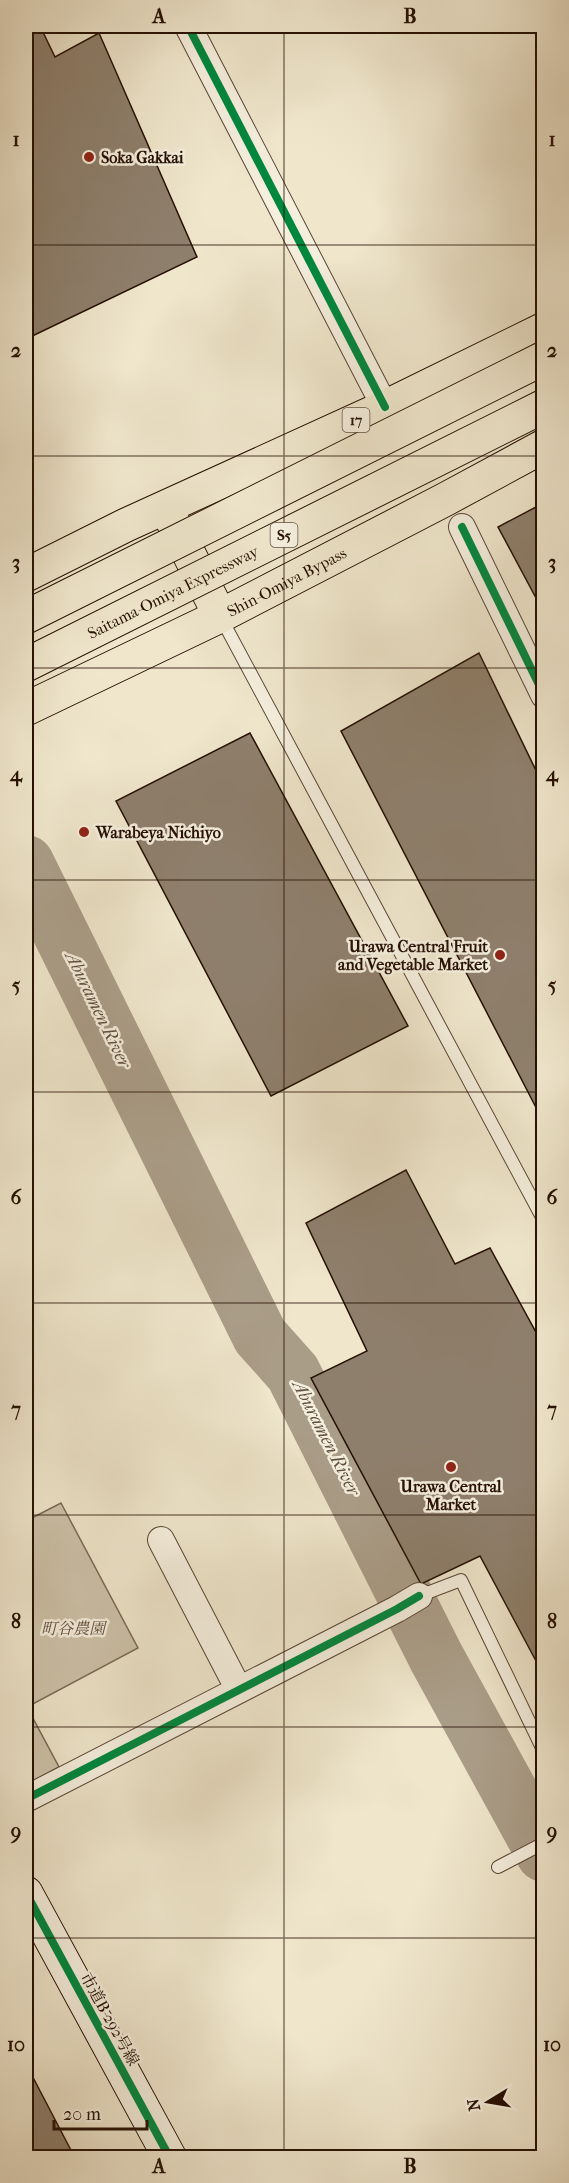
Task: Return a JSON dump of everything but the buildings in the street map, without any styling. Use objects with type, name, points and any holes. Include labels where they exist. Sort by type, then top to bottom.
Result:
[{"type":"highway","name":"17","points":[[26,575],[166,507],[385,407],[543,329]]},
{"type":"highway","points":[[26,617],[543,358]]},
{"type":"highway","name":"Saitama-Omiya Expressway","points":[[26,665],[543,406]]},
{"type":"highway","name":"Shin-Omiya Bypass","points":[[26,709],[220,616],[543,446]]},
{"type":"highway","points":[[166,507],[220,616]]},
{"type":"street","points":[[188,26],[385,407]]},
{"type":"street","points":[[462,527],[543,695]]},
{"type":"street","points":[[161,1540],[240,1690]]},
{"type":"street","points":[[26,1799],[408,1602]]},
{"type":"street","name":"市道B-292号線","points":[[26,1893],[170,2157]]},
{"type":"lane","points":[[220,616],[543,1221]]},
{"type":"lane","points":[[408,1602],[461,1580],[543,1752]]},
{"type":"lane","points":[[498,1867],[526,1854],[543,1842]]},
{"type":"green space","name":"町谷農園","points":[[61,1503],[138,1648],[27,1707],[59,1767],[26,1785],[26,1521]]},
{"type":"waterway","name":"Aburamen River","points":[[26,863],[260,1336],[293,1373],[436,1657],[544,1854]]},
{"type":"cycle path","points":[[188,26],[385,407]]},
{"type":"cycle path","points":[[462,527],[544,695]]},
{"type":"cycle path","points":[[26,1799],[419,1596]]},
{"type":"cycle path","points":[[26,1893],[170,2158]]},
{"type":"place","name":"Soka Gakkai","points":[[89,157]]},
{"type":"place","name":"Warabeya Nichiyo","points":[[84,832]]},
{"type":"place","name":"Urawa Central Fruit and Vegetable Market","points":[[500,955]]},
{"type":"place","name":"Urawa Central Market","points":[[451,1467]]}]
